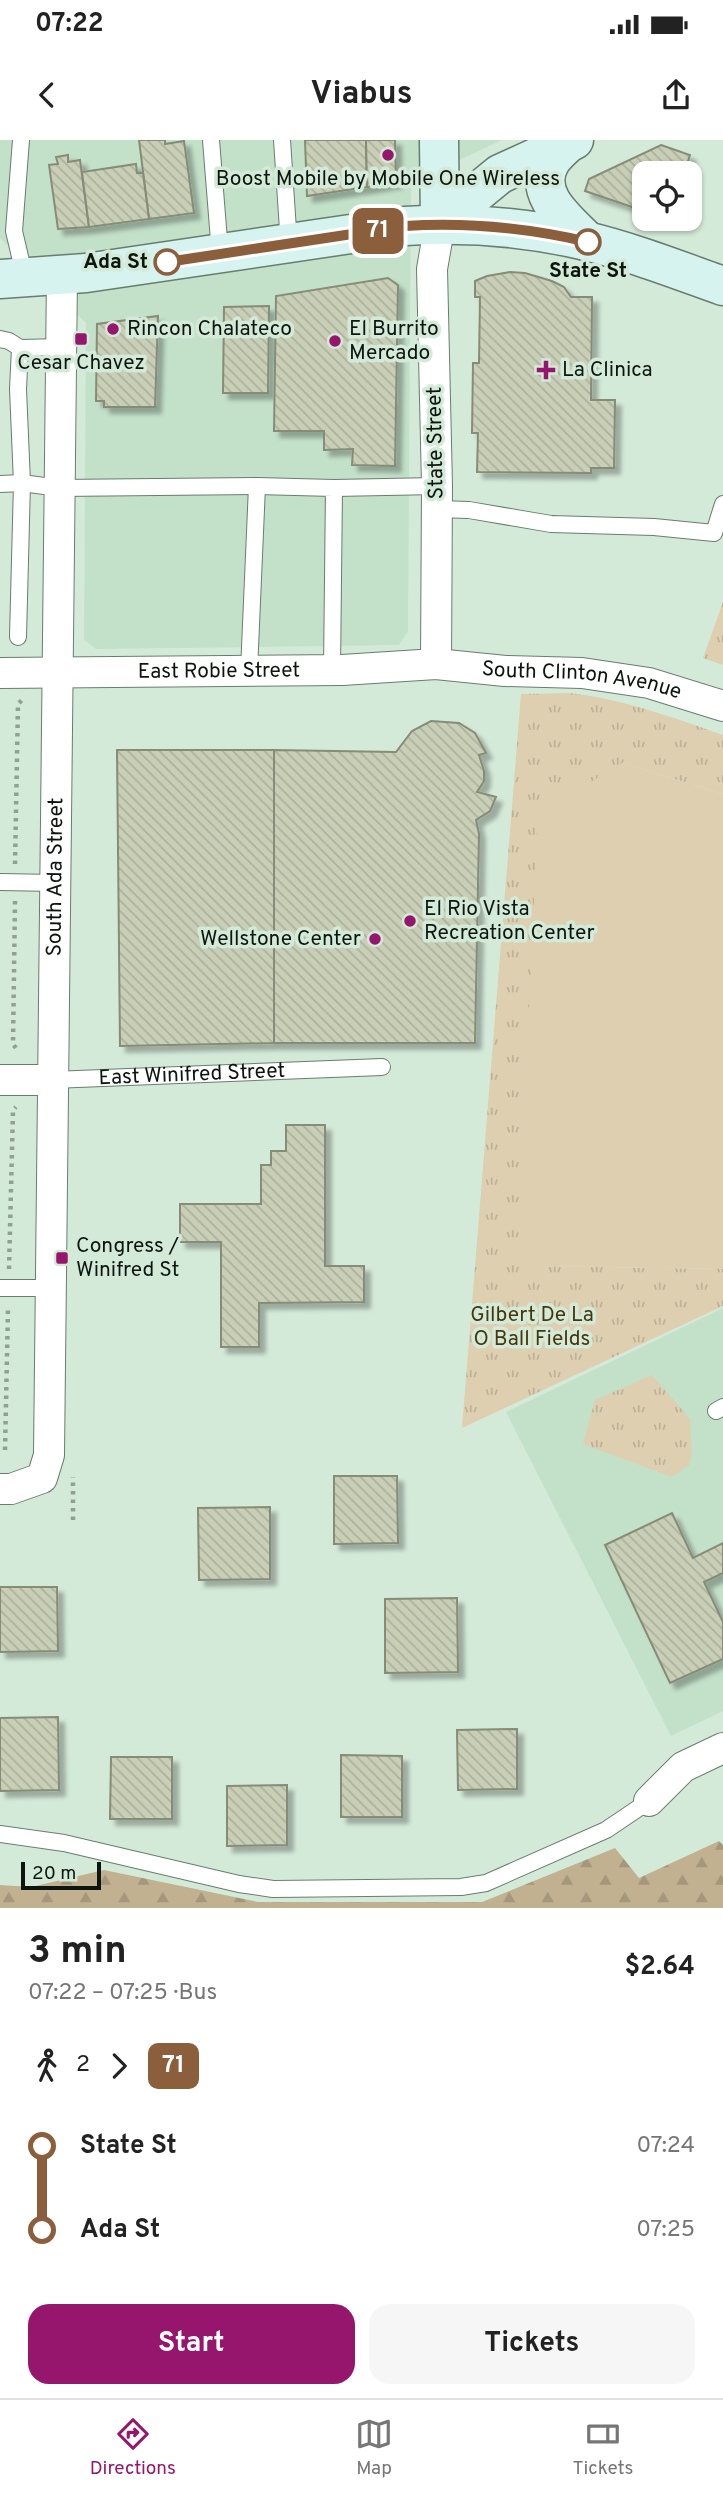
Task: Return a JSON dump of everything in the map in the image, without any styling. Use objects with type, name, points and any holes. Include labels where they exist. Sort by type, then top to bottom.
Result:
[{"type":"main road","name":"State Street","points":[[439,140],[440,223]]},
{"type":"main road","points":[[440,223],[500,174],[571,141]]},
{"type":"main road","points":[[571,141],[549,164],[544,184],[553,205],[588,242]]},
{"type":"main road","points":[[12,279],[62,275],[440,223],[511,227],[588,242],[723,286]]},
{"type":"street","name":"State Street","points":[[436,664],[437,497],[432,269],[440,223]]},
{"type":"street","name":"South Ada Street","points":[[0,1489],[11,1489],[42,1478],[49,1455],[52,1080],[60,673],[62,275]]},
{"type":"street","name":"East Robie Street","points":[[0,673],[332,670],[436,664]]},
{"type":"street","name":"South Clinton Avenue","points":[[436,664],[505,671],[582,674],[649,683],[723,706]]},
{"type":"street","name":"East Winifred Street","points":[[0,1080],[52,1080]]},
{"type":"street","points":[[649,1801],[683,1767],[723,1748]]},
{"type":"lane","points":[[12,279],[21,140]]},
{"type":"lane","points":[[211,140],[220,254]]},
{"type":"lane","points":[[282,140],[289,245]]},
{"type":"lane","points":[[0,339],[20,348],[61,347]]},
{"type":"lane","points":[[18,637],[22,483],[18,389],[20,348]]},
{"type":"lane","points":[[0,484],[22,483],[59,488],[334,488],[437,497],[469,510],[551,524],[654,527],[714,533],[723,504]]},
{"type":"lane","points":[[249,671],[257,486]]},
{"type":"lane","points":[[332,670],[334,488]]},
{"type":"lane","points":[[0,882],[56,883]]},
{"type":"lane","name":"East Winifred Street","points":[[52,1080],[383,1067]]},
{"type":"lane","points":[[0,1288],[52,1288]]},
{"type":"lane","points":[[0,1834],[64,1843],[239,1884],[273,1889],[461,1887],[486,1883],[606,1830],[649,1801]]},
{"type":"shaded area","points":[[0,140],[502,140],[411,183],[408,631],[399,645],[96,649],[84,640],[86,323],[0,238]]},
{"type":"shaded area","points":[[723,1308],[723,1711],[671,1736],[506,1412]]},
{"type":"green space","points":[[723,602],[723,665],[703,658]]},
{"type":"green space","name":"Gilbert De La O Ball Fields","points":[[569,693],[628,704],[723,735],[723,794],[622,763],[537,1266],[723,1269],[723,1306],[462,1428],[521,694]]},
{"type":"green space","points":[[622,763],[723,794],[723,1269],[537,1266],[518,1246],[538,814]]},
{"type":"green space","points":[[652,1375],[690,1419],[692,1453],[689,1465],[672,1477],[583,1444],[595,1400]]},
{"type":"green space","points":[[719,1841],[723,1845],[723,1908],[0,1908],[0,1885],[31,1887],[104,1870],[258,1902],[482,1902],[615,1848],[639,1878]]},
{"type":"building","points":[[139,140],[165,140],[165,144],[184,141],[194,213],[149,219]]},
{"type":"building","points":[[305,140],[366,140],[367,187],[307,196]]},
{"type":"building","points":[[366,140],[395,140],[396,182],[367,187]]},
{"type":"building","points":[[661,145],[690,155],[688,161],[632,161],[632,207],[585,191],[589,179]]},
{"type":"building","points":[[68,155],[68,162],[80,160],[89,227],[58,229],[49,165],[58,164],[56,157]]},
{"type":"building","points":[[136,164],[137,173],[143,173],[149,219],[89,227],[82,172]]},
{"type":"building","points":[[510,272],[525,273],[552,281],[564,287],[571,297],[592,297],[591,400],[615,400],[614,468],[591,468],[591,473],[477,472],[478,433],[472,433],[473,363],[479,363],[480,297],[475,297],[475,281]]},
{"type":"building","name":"El Burrito Mercado","points":[[388,278],[398,285],[395,466],[352,465],[353,449],[324,450],[324,431],[274,431],[276,296]]},
{"type":"building","points":[[269,306],[268,393],[223,393],[224,307]]},
{"type":"building","points":[[158,316],[155,407],[104,407],[104,401],[96,401],[97,324]]},
{"type":"building","name":"Wellstone Center","points":[[431,721],[459,723],[475,733],[486,753],[479,755],[484,781],[477,792],[496,797],[490,811],[476,820],[479,834],[475,1043],[274,1043],[274,750],[396,752],[412,731]]},
{"type":"building","points":[[117,750],[274,750],[274,1043],[120,1046]]},
{"type":"building","points":[[286,1125],[325,1125],[325,1266],[364,1266],[364,1302],[259,1303],[259,1347],[221,1347],[221,1242],[180,1242],[180,1204],[261,1204],[261,1165],[271,1165],[271,1151],[286,1151]]},
{"type":"building","points":[[334,1476],[397,1476],[398,1543],[334,1544]]},
{"type":"building","points":[[270,1507],[270,1579],[199,1580],[198,1508]]},
{"type":"building","points":[[672,1513],[693,1558],[723,1543],[723,1573],[704,1582],[723,1622],[723,1659],[670,1683],[605,1545]]},
{"type":"building","points":[[0,1587],[57,1587],[58,1651],[0,1652]]},
{"type":"building","points":[[457,1598],[458,1672],[385,1673],[385,1599]]},
{"type":"building","points":[[58,1717],[59,1790],[0,1791],[0,1718]]},
{"type":"building","points":[[517,1729],[517,1789],[458,1790],[457,1730]]},
{"type":"building","points":[[341,1755],[402,1756],[402,1817],[341,1817]]},
{"type":"building","points":[[111,1757],[172,1757],[172,1819],[110,1819]]},
{"type":"building","points":[[287,1785],[287,1845],[227,1846],[227,1786]]},
{"type":"bus line","name":"71","points":[[167,262],[440,223],[511,227],[588,242]]},
{"type":"place","name":"Boost Mobile by Mobile One Wireless","points":[[388,155]]},
{"type":"place","name":"State St","points":[[588,242]]},
{"type":"place","name":"Ada St","points":[[167,262]]},
{"type":"place","name":"Rincon Chalateco","points":[[113,329]]},
{"type":"place","name":"Cesar Chavez","points":[[81,339]]},
{"type":"place","name":"El Burrito Mercado","points":[[335,341]]},
{"type":"place","name":"La Clinica","points":[[546,370]]},
{"type":"place","name":"El Rio Vista Recreation Center","points":[[410,921]]},
{"type":"place","name":"Wellstone Center","points":[[375,939]]},
{"type":"place","name":"Congress / Winifred St","points":[[62,1258]]}]
